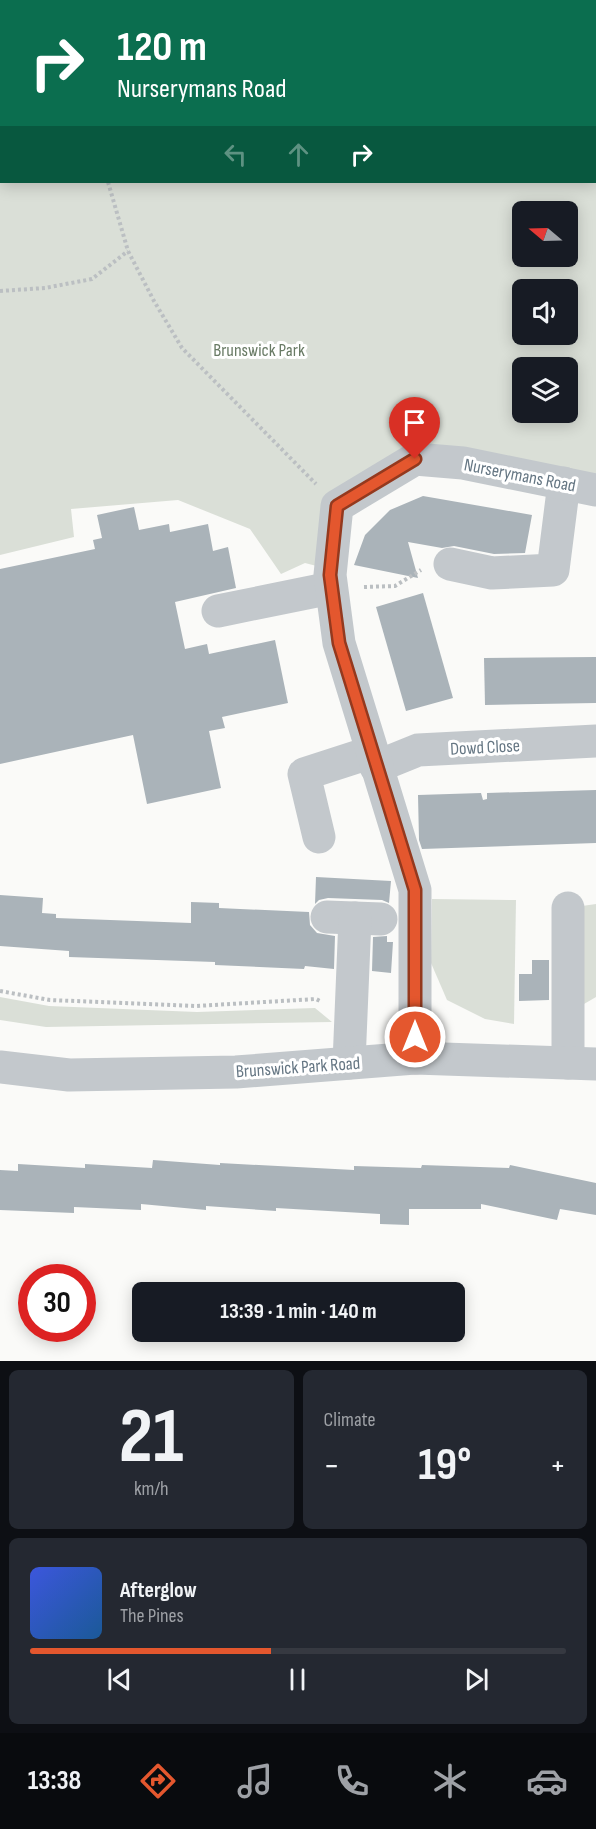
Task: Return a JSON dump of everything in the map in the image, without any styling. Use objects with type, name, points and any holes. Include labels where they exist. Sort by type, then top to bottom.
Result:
[{"type":"street","name":"Nurserymans Road","points":[[337,506],[415,459],[463,464],[596,490]]},
{"type":"street","points":[[450,564],[492,573],[553,570],[564,483]]},
{"type":"street","points":[[337,506],[330,575],[339,643],[415,890],[416,1058]]},
{"type":"street","points":[[218,611],[331,588]]},
{"type":"street","name":"Dowd Close","points":[[319,837],[303,774],[418,750],[596,741]]},
{"type":"street","points":[[568,908],[582,1063]]},
{"type":"street","points":[[349,1063],[354,918]]},
{"type":"street","name":"Brunswick Park Road","points":[[0,1067],[69,1075],[236,1072],[416,1058],[582,1063]]},
{"type":"path","points":[[108,183],[128,251],[182,348],[337,506]]},
{"type":"path","points":[[0,291],[45,288],[92,279],[128,251]]},
{"type":"path","points":[[331,588],[395,586],[433,563],[450,564]]},
{"type":"path","points":[[0,991],[50,1000],[196,1006],[316,999],[351,1020]]},
{"type":"green space","name":"Brunswick Park","points":[[0,183],[596,183],[596,491],[461,463],[346,497],[332,570],[305,563],[281,574],[250,529],[178,500],[71,509],[74,537],[0,555]]},
{"type":"green space","points":[[432,899],[516,900],[514,1024],[485,1019],[447,1000],[431,963]]},
{"type":"green space","points":[[596,904],[596,997],[584,1004],[582,906]]},
{"type":"green space","points":[[0,997],[49,1006],[197,1012],[315,1008],[332,1022],[46,1027],[0,1020]]},
{"type":"building","points":[[423,496],[532,515],[525,553],[494,554],[454,546],[442,548],[408,542],[418,578],[354,565],[365,535],[390,510]]},
{"type":"building","points":[[134,507],[139,530],[169,524],[170,532],[208,524],[213,551],[228,547],[236,588],[175,602],[185,649],[207,644],[209,654],[275,640],[288,703],[222,717],[225,728],[209,731],[221,788],[147,804],[133,735],[0,764],[0,569],[95,549],[93,540],[102,538],[97,515]]},
{"type":"building","points":[[423,593],[453,698],[406,711],[376,607]]},
{"type":"building","points":[[596,657],[596,703],[485,705],[484,658]]},
{"type":"building","points":[[596,790],[596,843],[422,849],[419,840],[418,795],[481,793],[483,800],[487,799],[487,793]]},
{"type":"building","points":[[316,877],[391,881],[389,903],[382,900],[328,898],[319,900],[315,904]]},
{"type":"building","points":[[0,895],[43,898],[42,913],[56,914],[56,918],[191,923],[191,902],[219,903],[219,908],[309,912],[310,925],[317,933],[335,936],[334,969],[69,957],[69,951],[0,946]]},
{"type":"building","points":[[387,936],[387,942],[393,942],[391,973],[372,971],[373,937]]},
{"type":"building","points":[[532,960],[549,960],[549,1000],[519,1001],[519,974],[532,974]]},
{"type":"building","points":[[153,1160],[354,1170],[354,1166],[421,1168],[422,1165],[509,1168],[510,1165],[596,1183],[596,1215],[560,1209],[557,1220],[481,1204],[481,1209],[409,1209],[409,1225],[380,1224],[380,1214],[276,1208],[276,1211],[206,1206],[206,1210],[141,1204],[141,1210],[74,1207],[74,1213],[0,1210],[0,1170],[18,1171],[18,1164],[85,1168],[85,1164],[152,1168]]},
{"type":"route","points":[[415,459],[337,506],[330,575],[339,643],[415,890],[415,1037]]}]
